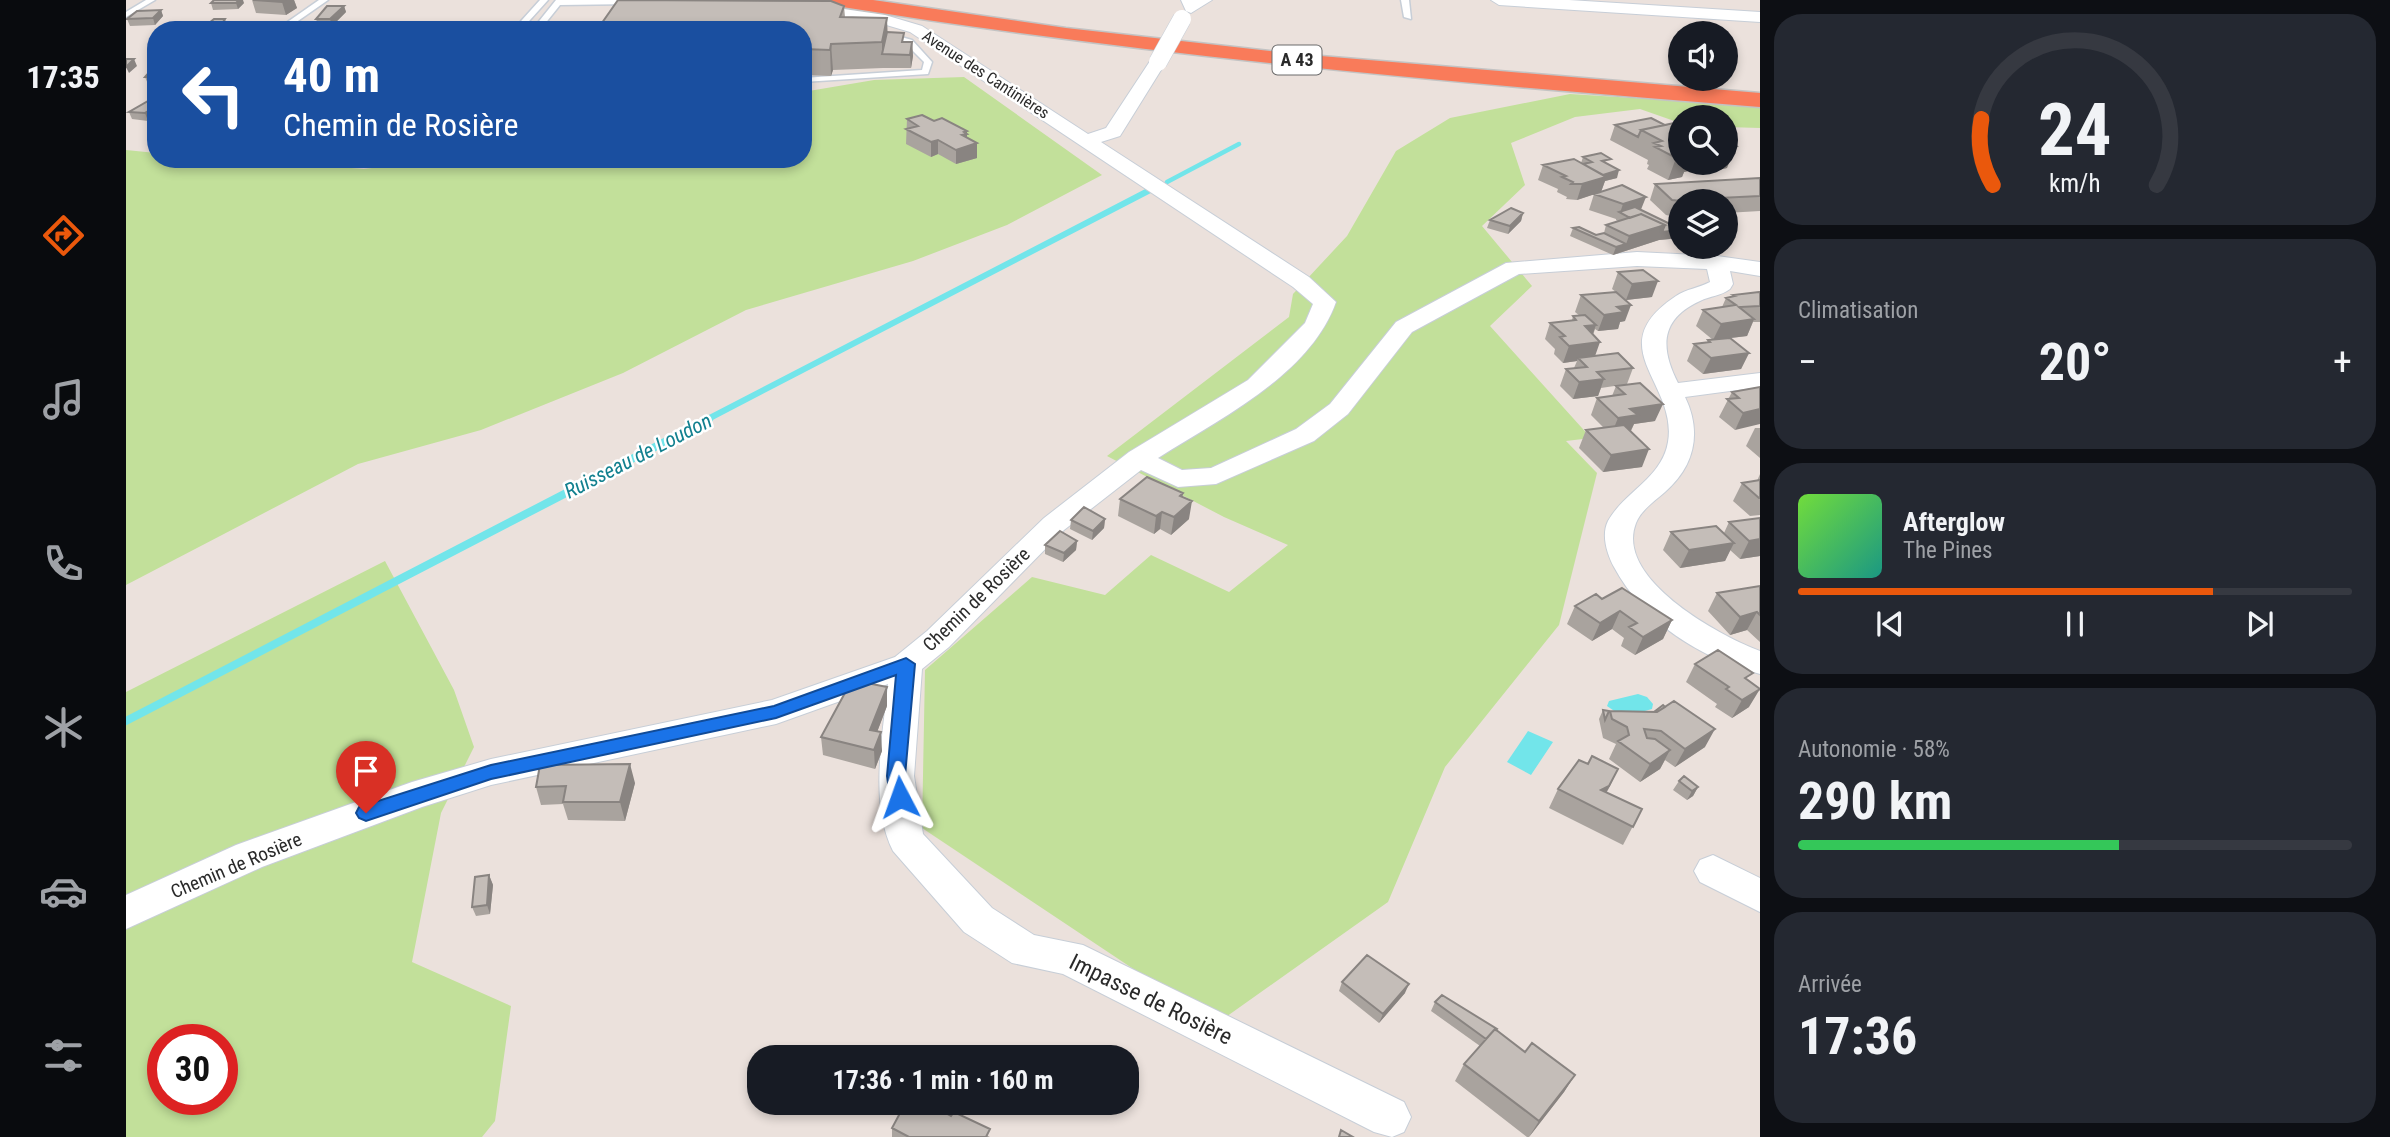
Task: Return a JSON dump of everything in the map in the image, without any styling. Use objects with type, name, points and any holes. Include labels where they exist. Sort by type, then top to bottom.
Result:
[{"type":"highway","name":"A 43","points":[[836,0],[1238,54],[1496,80],[1760,100]]},
{"type":"highway","name":"A 43","points":[[919,0],[1234,41],[1668,76]]},
{"type":"highway","points":[[1738,81],[1760,82]]},
{"type":"street","name":"Avenue des Cantinières","points":[[750,0],[885,20],[916,29],[1057,119]]},
{"type":"street","points":[[1499,0],[1760,17]]},
{"type":"street","points":[[1089,140],[1113,132],[1192,7]]},
{"type":"street","name":"Chemin de Rosière","points":[[126,913],[249,856],[412,796],[491,772],[776,712],[906,664],[938,639],[1054,524],[1139,458],[1257,384],[1316,326],[1325,302],[1301,282],[1057,119]]},
{"type":"street","points":[[1139,458],[1178,479],[1216,476],[1295,440],[1339,409],[1404,327],[1514,268],[1637,259],[1717,263],[1760,269]]},
{"type":"street","points":[[1717,263],[1722,284],[1717,289],[1688,298],[1659,324],[1654,343],[1656,365],[1682,422],[1681,446],[1672,470],[1629,509],[1619,526],[1621,550],[1630,572],[1654,602],[1690,631],[1760,663]]},
{"type":"street","points":[[1670,391],[1760,380]]},
{"type":"street","name":"Impasse de Rosière","points":[[906,664],[896,776],[906,840],[978,920],[1026,951],[1069,957],[1389,1116]]},
{"type":"street","points":[[1713,871],[1760,896]]},
{"type":"lane","points":[[126,15],[151,0]]},
{"type":"lane","points":[[293,21],[324,0]]},
{"type":"lane","points":[[525,21],[544,0]]},
{"type":"lane","points":[[1405,0],[1408,17]]},
{"type":"lane","points":[[544,21],[560,2],[646,2]]},
{"type":"lane","points":[[812,79],[925,72],[928,62],[909,42],[862,25],[835,23]]},
{"type":"green space","points":[[964,77],[1102,175],[1007,225],[913,261],[746,310],[623,373],[481,430],[358,464],[126,585],[126,150],[147,152],[147,168],[812,168],[812,90],[874,80]]},
{"type":"green space","points":[[1570,94],[1760,106],[1760,128],[1738,127],[1738,105],[1668,105],[1668,119],[1640,109],[1575,117],[1511,143],[1525,185],[1482,226],[1532,286],[1490,326],[1591,438],[1566,441],[1597,473],[1559,625],[1445,767],[1388,902],[1216,1024],[922,828],[925,670],[1032,577],[1105,595],[1151,555],[1229,592],[1288,545],[1224,517],[1107,456],[1289,317],[1293,294],[1347,236],[1396,151],[1450,118]]},
{"type":"green space","points":[[385,561],[454,690],[474,747],[441,813],[412,962],[511,1006],[495,1121],[482,1137],[126,1137],[126,692]]},
{"type":"water","points":[[1638,694],[1647,697],[1653,704],[1652,709],[1623,717],[1607,706],[1609,701]]},
{"type":"water","points":[[1528,731],[1553,742],[1531,775],[1507,762]]},
{"type":"building","points":[[214,0],[239,0],[236,3],[211,3]]},
{"type":"building","points":[[253,0],[285,0],[282,2]]},
{"type":"building","points":[[618,0],[831,1],[844,6],[840,17],[887,18],[882,42],[831,44],[830,50],[812,49],[812,21],[603,21]]},
{"type":"building","points":[[327,6],[344,6],[330,19],[316,19]]},
{"type":"building","points":[[161,10],[153,18],[127,19],[137,11]]},
{"type":"building","points":[[887,32],[904,33],[902,42],[912,42],[910,55],[882,54]]},
{"type":"building","points":[[126,59],[134,59],[126,67]]},
{"type":"building","points":[[147,102],[147,112],[129,112]]},
{"type":"building","points":[[922,115],[934,121],[942,118],[967,131],[964,132],[967,134],[962,135],[977,143],[956,150],[938,140],[931,142],[906,129],[918,126],[907,119]]},
{"type":"building","points":[[1651,118],[1665,125],[1641,130],[1638,137],[1615,125]]},
{"type":"building","points":[[1668,124],[1668,154],[1655,147],[1661,146],[1654,143],[1662,141],[1641,130]]},
{"type":"building","points":[[1601,153],[1611,159],[1602,161],[1619,170],[1603,175],[1583,164],[1592,162],[1583,157]]},
{"type":"building","points":[[1574,159],[1606,177],[1582,184],[1571,184],[1573,182],[1562,177],[1566,176],[1543,165]]},
{"type":"building","points":[[1760,178],[1760,196],[1738,197],[1738,189],[1668,189],[1668,196],[1655,184]]},
{"type":"building","points":[[1622,185],[1646,197],[1623,204],[1594,194]]},
{"type":"building","points":[[1635,207],[1668,223],[1668,231],[1662,232],[1665,225],[1641,214],[1630,218],[1619,212]]},
{"type":"building","points":[[1511,208],[1523,213],[1510,226],[1490,220]]},
{"type":"building","points":[[1641,214],[1665,225],[1629,236],[1606,225]]},
{"type":"building","points":[[1579,227],[1596,235],[1604,233],[1626,244],[1616,247],[1573,228]]},
{"type":"building","points":[[1643,270],[1658,281],[1632,284],[1618,272]]},
{"type":"building","points":[[1616,292],[1631,305],[1617,307],[1624,312],[1604,315],[1581,295]]},
{"type":"building","points":[[1760,292],[1760,306],[1739,307],[1754,319],[1721,324],[1703,310],[1736,305],[1726,298],[1735,296],[1733,295]]},
{"type":"building","points":[[1585,315],[1596,325],[1585,326],[1600,342],[1569,346],[1560,337],[1565,336],[1550,323],[1576,320],[1573,316]]},
{"type":"building","points":[[1730,338],[1749,353],[1711,358],[1694,344],[1710,342],[1708,340]]},
{"type":"building","points":[[1618,353],[1633,368],[1597,372],[1604,379],[1579,382],[1566,369],[1587,367],[1578,358]]},
{"type":"building","points":[[1640,383],[1663,404],[1630,409],[1638,415],[1618,418],[1597,398],[1625,394],[1616,386]]},
{"type":"building","points":[[1760,387],[1760,409],[1743,413],[1727,399],[1739,398],[1732,392]]},
{"type":"building","points":[[1624,425],[1649,449],[1611,455],[1586,430]]},
{"type":"building","points":[[1147,477],[1183,493],[1180,496],[1192,501],[1174,517],[1162,512],[1156,516],[1120,499]]},
{"type":"building","points":[[1760,480],[1760,498],[1742,483]]},
{"type":"building","points":[[1084,507],[1105,519],[1093,531],[1071,520]]},
{"type":"building","points":[[1760,518],[1760,539],[1749,541],[1729,522]]},
{"type":"building","points":[[1716,526],[1734,543],[1689,550],[1671,532]]},
{"type":"building","points":[[1060,531],[1077,541],[1064,553],[1045,545]]},
{"type":"building","points":[[1760,586],[1760,615],[1757,612],[1740,617],[1717,593]]},
{"type":"building","points":[[1622,588],[1672,620],[1643,637],[1629,627],[1637,623],[1620,611],[1600,623],[1575,606],[1596,594],[1602,599]]},
{"type":"building","points":[[1718,650],[1753,673],[1745,678],[1760,689],[1742,700],[1726,689],[1729,687],[1695,664]]},
{"type":"building","points":[[852,680],[887,687],[870,730],[881,732],[874,750],[821,737]]},
{"type":"building","points":[[1674,701],[1715,729],[1685,749],[1661,731],[1644,729],[1647,738],[1655,739],[1670,750],[1650,764],[1618,741],[1629,735],[1627,727],[1612,719],[1610,711],[1657,712]]},
{"type":"building","points":[[1592,756],[1618,769],[1609,786],[1601,790],[1642,809],[1633,827],[1558,789],[1579,760],[1588,764]]},
{"type":"building","points":[[630,764],[620,802],[563,802],[566,786],[536,787],[540,765]]},
{"type":"building","points":[[1684,776],[1698,787],[1692,791],[1679,781]]},
{"type":"building","points":[[489,875],[487,905],[472,907],[475,877]]},
{"type":"building","points":[[1367,955],[1409,984],[1383,1014],[1342,982]]},
{"type":"building","points":[[1442,995],[1497,1029],[1486,1039],[1435,1002]]},
{"type":"building","points":[[1495,1029],[1525,1052],[1532,1043],[1575,1075],[1539,1121],[1464,1064]]},
{"type":"building","points":[[899,1115],[960,1115],[990,1129],[986,1137],[909,1137],[892,1128]]},
{"type":"building","points":[[1341,1130],[1353,1137],[1339,1137]]},
{"type":"waterway","name":"Ruisseau de Loudon","points":[[1167,182],[1239,144]]},
{"type":"waterway","name":"Ruisseau de Loudon","points":[[706,420],[1150,190]]},
{"type":"waterway","name":"Ruisseau de Loudon","points":[[126,721],[709,419]]},
{"type":"route","points":[[366,813],[491,772],[776,712],[906,664],[896,776],[900,797]]}]
